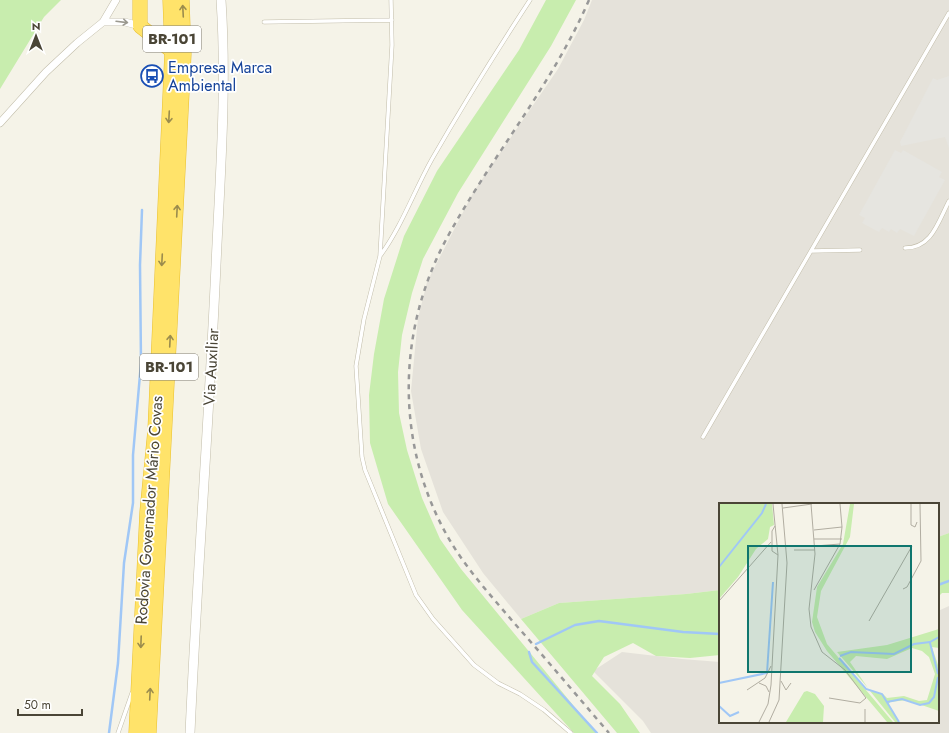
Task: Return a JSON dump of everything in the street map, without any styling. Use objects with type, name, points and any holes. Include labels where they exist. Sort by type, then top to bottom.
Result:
[{"type":"highway","points":[[140,0],[140,26],[172,51]]},
{"type":"highway","name":"Rodovia Governador Mário Covas","points":[[136,733],[147,512],[155,430],[172,51],[170,0]]},
{"type":"highway","name":"Rodovia Governador Mário Covas","points":[[149,733],[183,70],[182,0]]},
{"type":"street","points":[[0,123],[46,72],[77,43],[103,22],[116,0]]},
{"type":"street","name":"Via Auxiliar","points":[[190,733],[218,237],[223,95],[223,29],[221,0]]},
{"type":"street","points":[[103,22],[124,22],[140,26]]},
{"type":"lane","points":[[391,0],[392,20],[380,256],[364,319],[356,366],[362,456],[365,470],[416,595],[433,619],[474,665],[498,683],[520,694],[544,710],[571,733]]},
{"type":"lane","points":[[380,256],[393,238],[431,160],[487,66],[530,0]]},
{"type":"lane","points":[[703,437],[949,13]]},
{"type":"lane","points":[[264,22],[392,20]]},
{"type":"lane","points":[[905,248],[919,247],[926,242],[949,201]]},
{"type":"lane","points":[[811,251],[860,250]]},
{"type":"lane","points":[[118,733],[140,670]]},
{"type":"shaded area","points":[[592,0],[949,0],[949,533],[939,537],[939,503],[719,503],[719,590],[686,594],[559,603],[521,619],[483,573],[443,512],[421,449],[411,391],[418,318],[427,282],[474,191],[558,69],[584,20]]},
{"type":"shaded area","points":[[949,76],[949,148],[945,137],[901,146],[900,142],[933,78],[937,80]]},
{"type":"shaded area","points":[[895,150],[901,153],[903,150],[942,172],[939,177],[945,180],[914,236],[900,229],[897,233],[891,229],[889,232],[882,228],[879,232],[862,223],[865,218],[859,215]]},
{"type":"shaded area","points":[[949,606],[949,733],[651,733],[643,721],[593,671],[622,652],[719,662],[719,723],[939,723],[939,611]]},
{"type":"green space","points":[[0,0],[61,0],[44,17],[0,89]]},
{"type":"green space","points":[[546,0],[576,0],[551,46],[458,193],[423,259],[412,293],[402,335],[398,372],[399,413],[407,450],[422,498],[440,539],[461,569],[596,733],[574,733],[462,610],[388,504],[370,443],[369,395],[374,354],[384,299],[404,236],[437,171],[519,50]]},
{"type":"green space","points":[[949,533],[949,593],[942,593],[939,596],[939,537]]},
{"type":"green space","points":[[719,590],[719,655],[690,658],[656,656],[633,643],[604,657],[592,676],[620,704],[640,733],[617,733],[521,619],[559,603],[686,594]]},
{"type":"waterway","points":[[109,733],[118,663],[124,563],[133,503],[133,455],[141,363],[140,265],[142,210]]},
{"type":"waterway","points":[[939,585],[949,581]]},
{"type":"waterway","points":[[536,644],[575,625],[599,621],[683,632],[719,634]]},
{"type":"waterway","points":[[529,652],[532,662],[597,733]]},
{"type":"railway","points":[[589,0],[558,61],[483,177],[448,236],[431,273],[418,311],[411,351],[409,391],[412,431],[420,470],[433,508],[452,544],[482,585],[609,733]]},
{"type":"place","name":"Empresa Marca Ambiental","points":[[152,76]]}]
